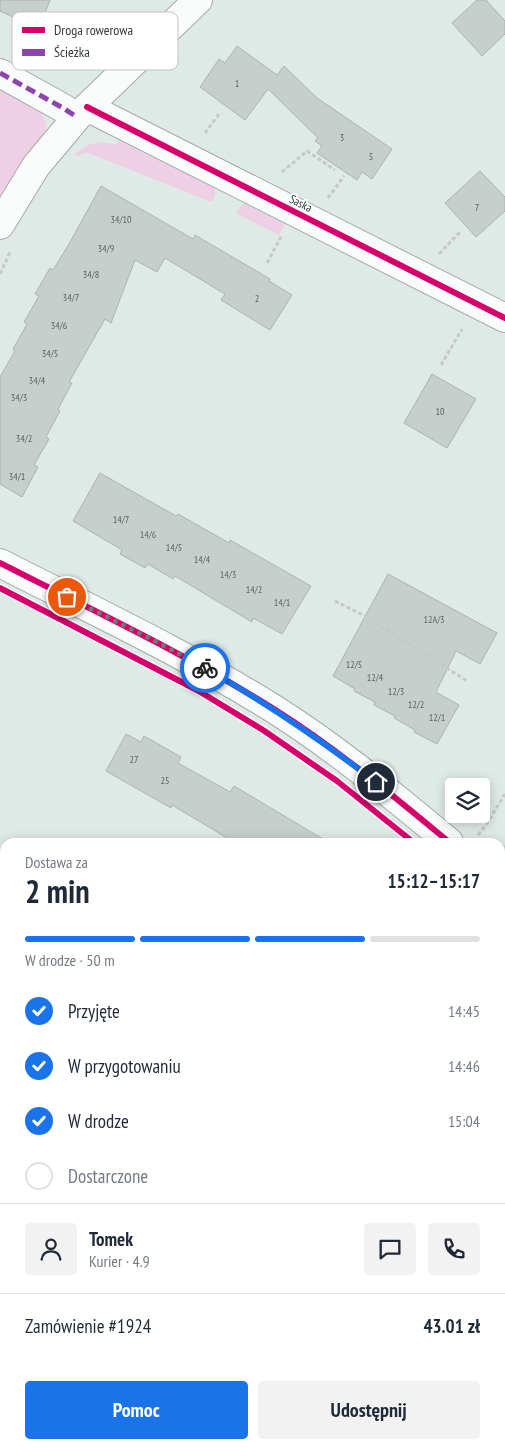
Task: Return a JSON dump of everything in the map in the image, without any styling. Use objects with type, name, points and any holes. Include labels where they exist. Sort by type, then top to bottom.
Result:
[{"type":"street","points":[[178,19],[198,0]]},
{"type":"street","points":[[0,225],[36,166],[82,112],[126,70]]},
{"type":"street","name":"Saska","points":[[0,73],[63,108],[82,112],[505,318]]},
{"type":"street","points":[[0,563],[161,644],[275,709],[455,838]]},
{"type":"path","points":[[203,136],[219,114]]},
{"type":"path","points":[[279,175],[307,152],[335,170]]},
{"type":"path","points":[[327,199],[344,176]]},
{"type":"path","points":[[436,261],[438,255],[460,232]]},
{"type":"path","points":[[441,364],[477,304]]},
{"type":"path","points":[[335,601],[365,616],[467,681]]},
{"type":"path","points":[[467,838],[486,825],[505,794]]},
{"type":"shaded area","points":[[0,89],[19,97],[35,107],[45,120],[46,130],[43,141],[4,195],[0,197]]},
{"type":"shaded area","points":[[120,136],[215,185],[215,195],[212,202],[86,152],[78,156],[75,154],[95,143],[117,145]]},
{"type":"shaded area","points":[[246,202],[286,221],[279,235],[236,213]]},
{"type":"building","points":[[0,0],[50,0],[45,12],[12,12],[12,17],[0,11]]},
{"type":"building","points":[[477,0],[486,0],[505,21],[505,34],[482,56],[452,23]]},
{"type":"building","points":[[237,46],[277,75],[284,66],[317,98],[392,149],[372,179],[362,172],[357,180],[317,153],[322,146],[315,141],[318,138],[268,89],[245,120],[200,87],[219,59],[225,63]]},
{"type":"building","points":[[480,171],[505,197],[505,211],[476,237],[445,203]]},
{"type":"building","points":[[101,186],[193,239],[195,235],[270,279],[269,281],[292,295],[270,330],[221,300],[225,294],[165,258],[157,272],[135,260],[111,323],[105,319],[69,382],[72,383],[46,437],[49,439],[34,465],[38,467],[22,497],[0,484],[0,377],[15,351],[13,349],[27,324],[24,322],[39,296],[35,294],[50,268],[53,270],[69,244]]},
{"type":"building","points":[[432,374],[476,399],[447,448],[404,423]]},
{"type":"building","points":[[100,473],[176,516],[178,514],[229,543],[230,540],[311,586],[282,634],[253,618],[252,622],[175,576],[173,579],[148,564],[145,568],[120,554],[122,550],[73,521]]},
{"type":"building","points":[[388,574],[497,633],[480,664],[456,651],[436,692],[459,705],[437,744],[414,732],[415,730],[394,718],[395,716],[374,705],[375,702],[354,691],[355,689],[333,676]]},
{"type":"building","points":[[126,734],[141,742],[144,736],[181,757],[178,763],[230,792],[234,786],[321,838],[227,838],[172,805],[171,808],[106,771]]},
{"type":"marked path","points":[[0,73],[77,117]]},
{"type":"cycle path","points":[[87,107],[505,318]]},
{"type":"cycle path","points":[[0,563],[173,651],[274,709],[342,756],[444,838]]},
{"type":"cycle path","points":[[0,588],[197,690],[263,730],[337,781],[408,838]]},
{"type":"way so far","points":[[67,597],[205,668]]},
{"type":"route","points":[[205,668],[275,709],[376,782]]}]
